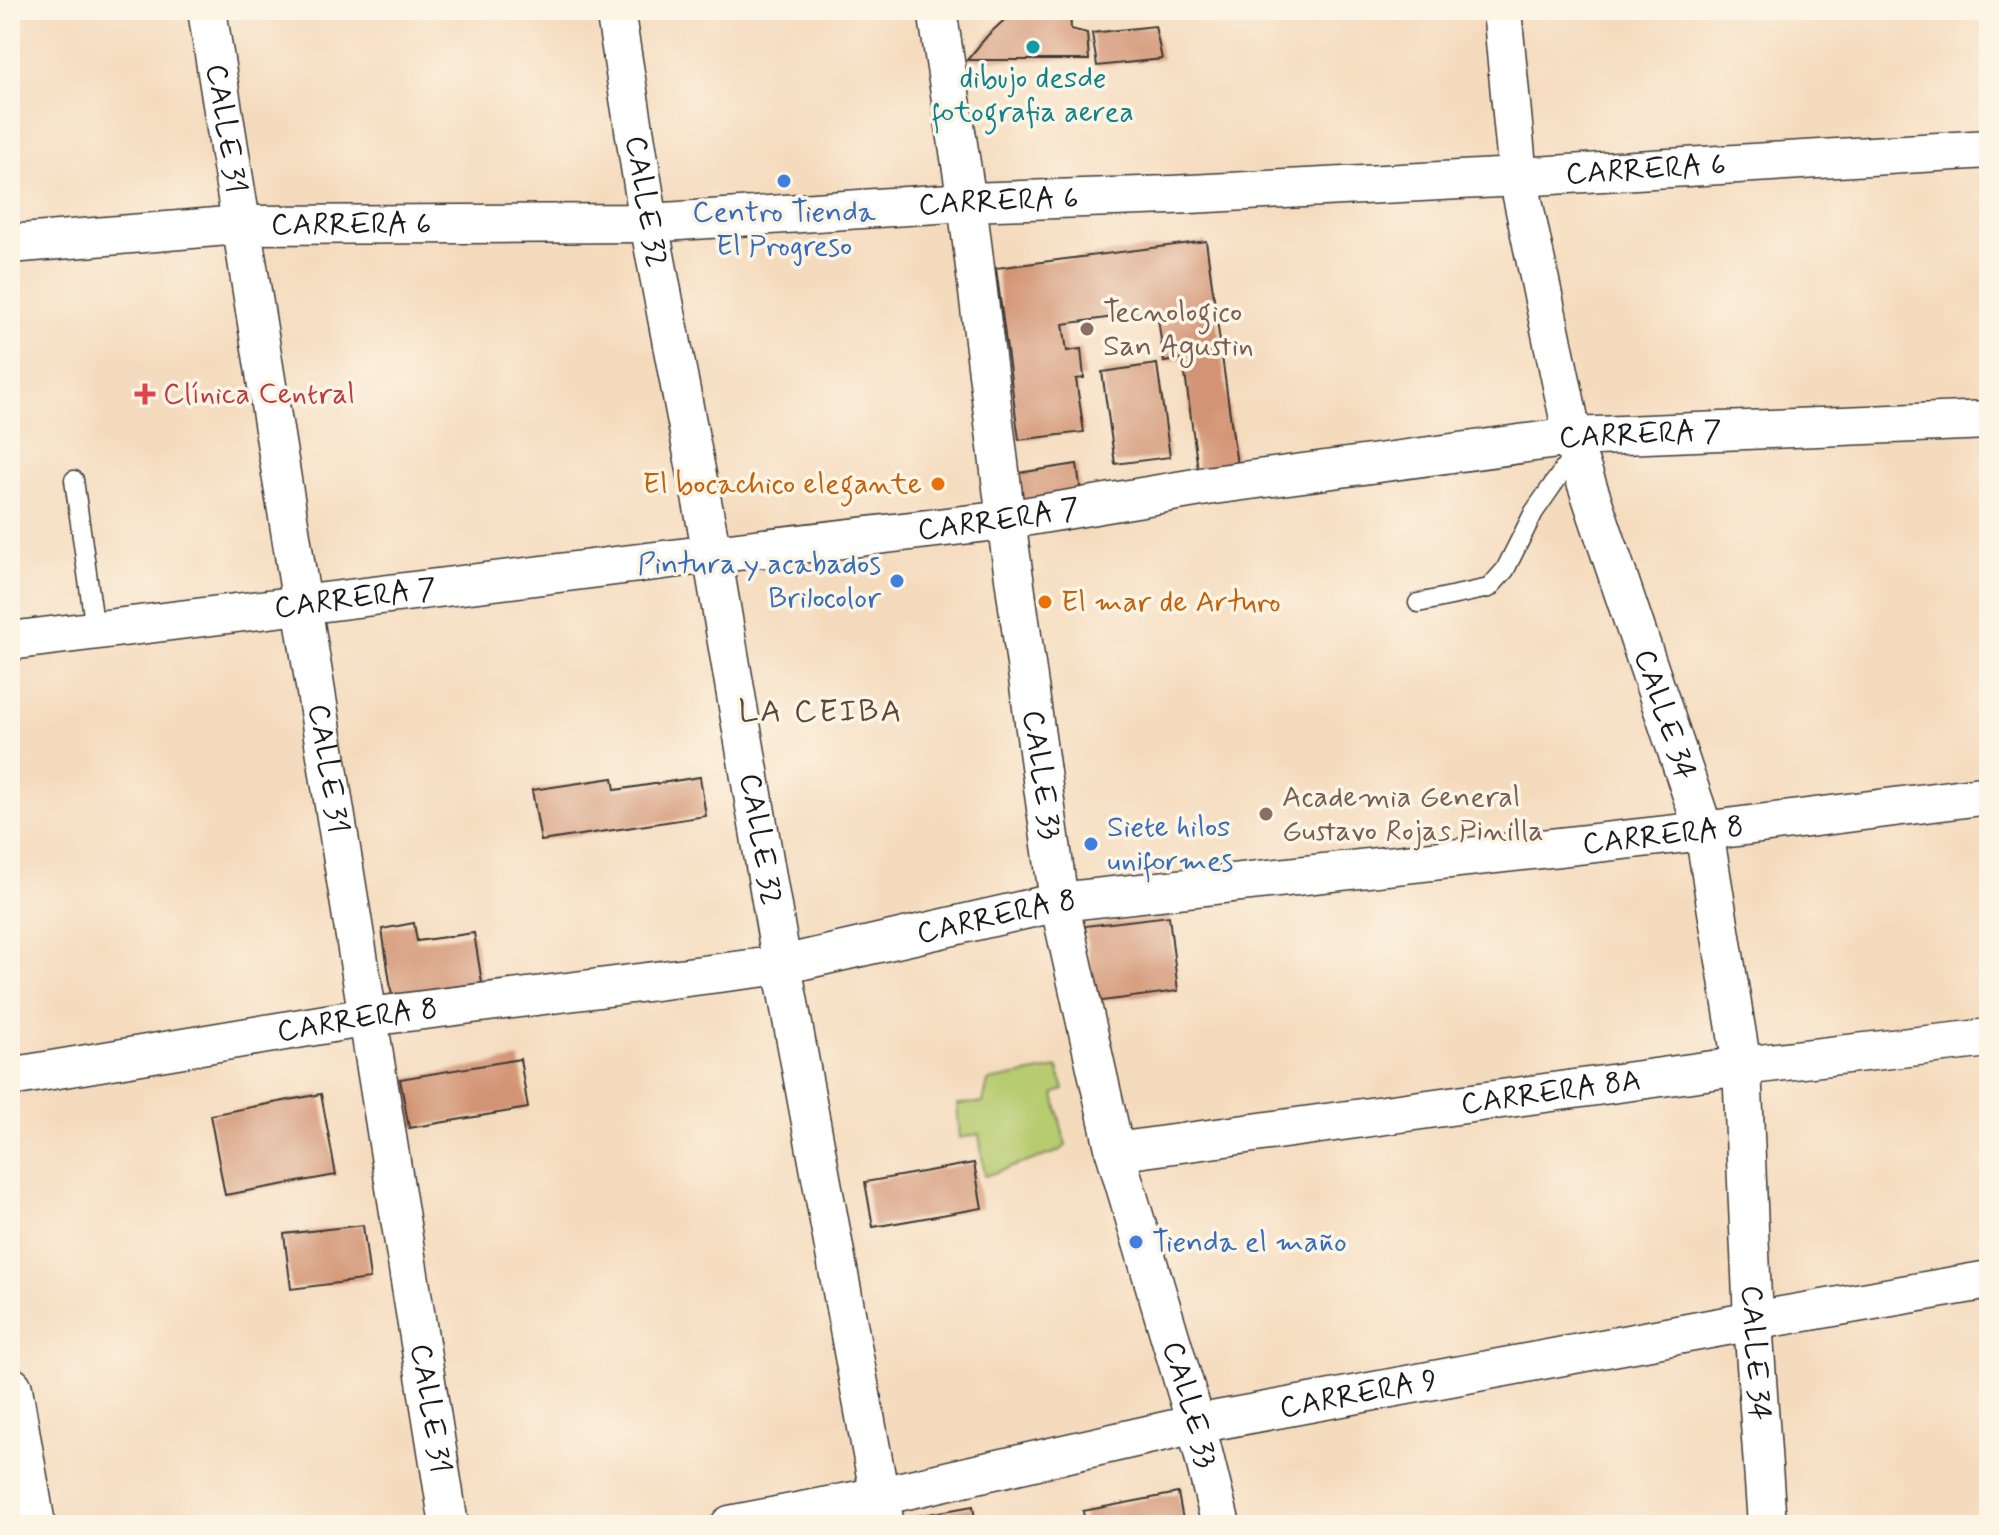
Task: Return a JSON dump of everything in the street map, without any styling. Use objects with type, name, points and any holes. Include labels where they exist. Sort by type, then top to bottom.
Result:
[{"type":"street","name":"CALLE 31","points":[[207,10],[449,1525]]},
{"type":"street","name":"CALLE 32","points":[[615,10],[649,223],[712,554],[782,965],[882,1510]]},
{"type":"street","name":"CALLE 33","points":[[937,10],[967,202],[1006,520],[1059,902],[1115,1152],[1196,1424],[1221,1525]]},
{"type":"street","name":"CALLE 34","points":[[1502,10],[1518,177],[1574,445],[1704,831],[1742,1066],[1753,1321],[1767,1525]]},
{"type":"street","name":"CARRERA 6","points":[[10,244],[240,225],[649,223],[967,202],[1171,195],[1989,149]]},
{"type":"street","name":"CARRERA 7","points":[[10,641],[1006,520],[1213,485],[1574,445],[1989,420]]},
{"type":"street","name":"CARRERA 8","points":[[10,1077],[368,1017],[782,965],[1059,902],[1704,831],[1989,795]]},
{"type":"street","name":"CARRERA 8A","points":[[1115,1152],[1742,1066],[1989,1038]]},
{"type":"street","name":"CARRERA 9","points":[[730,1525],[882,1510],[1196,1424],[1989,1280]]},
{"type":"street","points":[[10,1389],[33,1525]]},
{"type":"lane","points":[[1418,603],[1489,588],[1505,570],[1534,512],[1574,445]]},
{"type":"lane","points":[[74,480],[95,630]]},
{"type":"green space","points":[[1058,1068],[1064,1090],[1054,1094],[1066,1146],[1057,1152],[985,1176],[979,1134],[960,1138],[957,1104],[983,1103],[988,1081]]},
{"type":"building","name":"dibujo desde fotografia aerea","points":[[1015,10],[1070,10],[1071,29],[1087,33],[1089,60],[967,60]]},
{"type":"building","name":"dibujo desde fotografia aerea","points":[[1155,26],[1162,59],[1097,66],[1092,33]]},
{"type":"building","points":[[1206,241],[1238,472],[1199,477],[1183,359],[1164,362],[1157,311],[1063,324],[1067,351],[1081,349],[1084,378],[1076,379],[1084,432],[1019,440],[996,268]]},
{"type":"building","points":[[1157,364],[1170,457],[1115,464],[1102,372]]},
{"type":"building","points":[[1077,464],[1082,501],[1010,512],[1006,475]]},
{"type":"building","points":[[700,777],[706,816],[541,841],[532,790],[613,778],[615,790]]},
{"type":"building","points":[[1169,916],[1178,991],[1095,1002],[1085,926]]},
{"type":"building","points":[[414,923],[417,941],[474,933],[483,989],[393,1003],[382,929]]},
{"type":"building","points":[[520,1059],[528,1108],[409,1128],[400,1079]]},
{"type":"building","points":[[321,1094],[336,1175],[225,1195],[210,1115]]},
{"type":"building","points":[[974,1163],[982,1208],[873,1227],[865,1182]]},
{"type":"building","points":[[363,1225],[370,1279],[291,1289],[284,1234]]},
{"type":"building","points":[[1178,1493],[1184,1525],[1085,1525],[1083,1511]]},
{"type":"building","points":[[973,1506],[976,1525],[914,1525],[912,1517]]},
{"type":"place","name":"dibujo desde fotografia aerea","points":[[1033,47]]},
{"type":"place","name":"Centro Tienda El Progreso","points":[[784,181]]},
{"type":"place","name":"Tecnologico San Agustin","points":[[1087,329]]},
{"type":"place","name":"Clínica Central","points":[[145,394]]},
{"type":"place","name":"El bocachico elegante","points":[[938,484]]},
{"type":"place","name":"Pintura y acabados Brilocolor","points":[[897,581]]},
{"type":"place","name":"El mar de Arturo","points":[[1045,602]]},
{"type":"place","name":"Academia General Gustavo Rojas Pinilla","points":[[1266,814]]},
{"type":"place","name":"Siete hilos uniformes","points":[[1091,844]]},
{"type":"place","name":"Tienda el maño","points":[[1136,1242]]},
{"type":"district","name":"LA CEIBA","points":[[821,712]]}]
